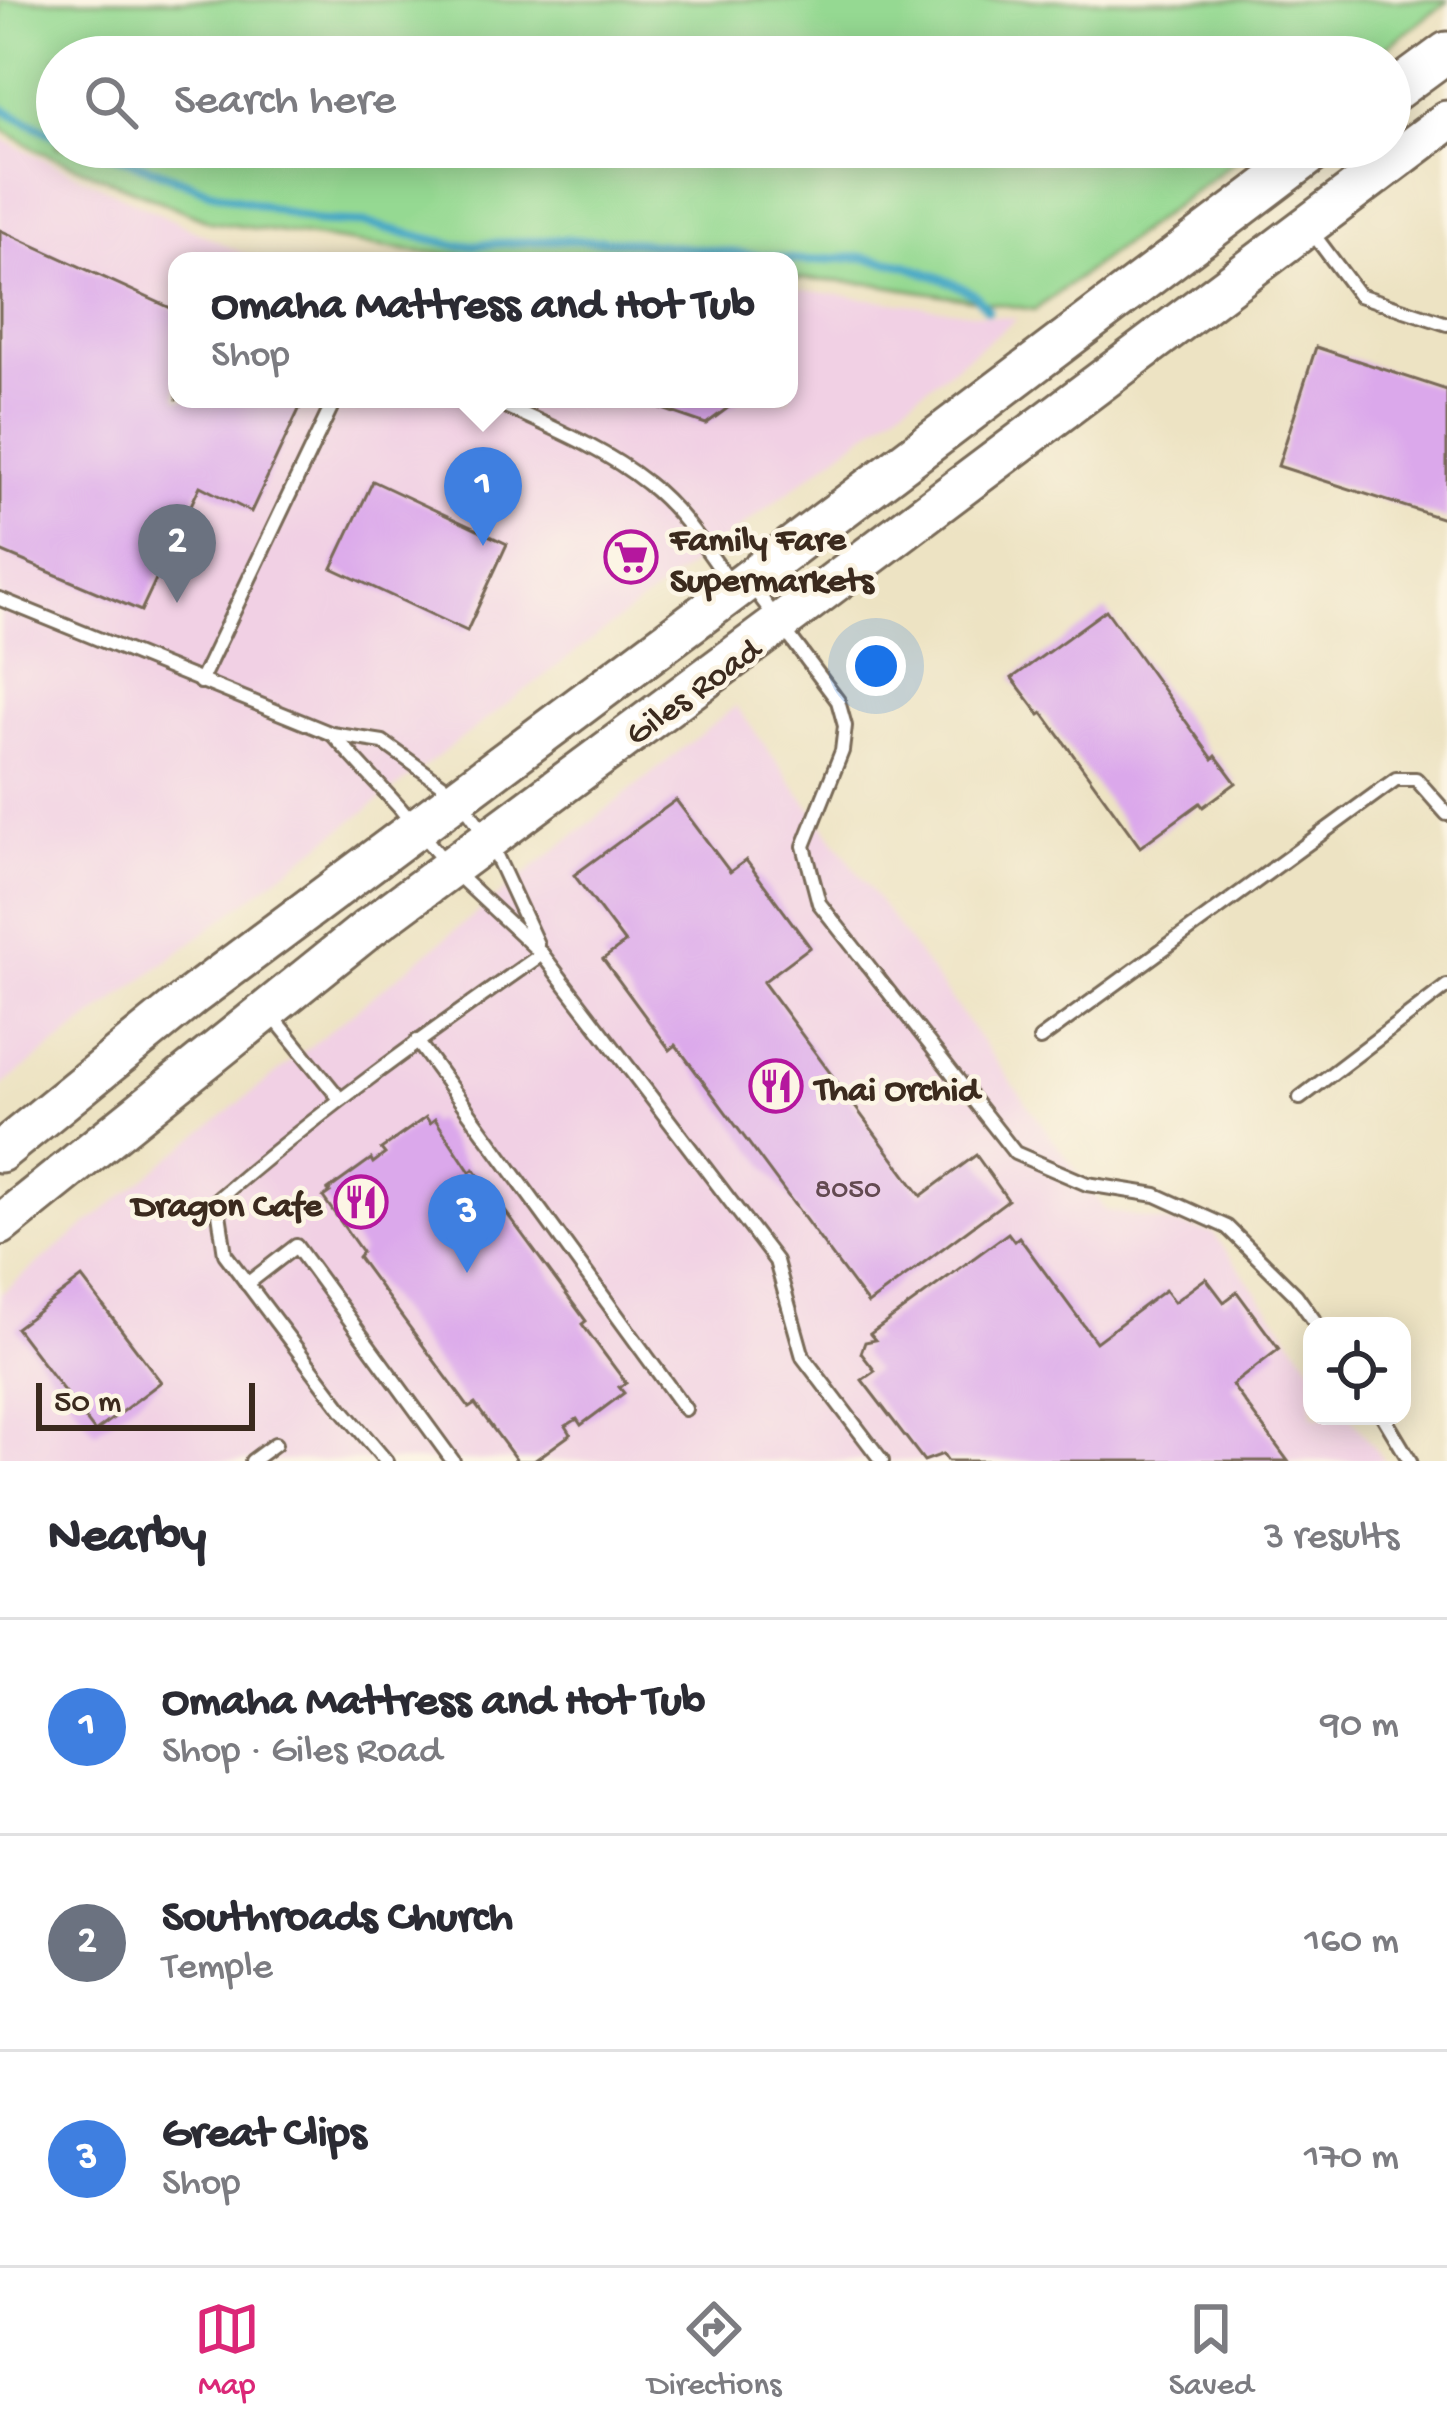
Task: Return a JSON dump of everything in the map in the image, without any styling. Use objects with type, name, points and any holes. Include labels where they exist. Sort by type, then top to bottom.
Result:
[{"type":"main road","points":[[1411,79],[1447,52]]},
{"type":"main road","name":"Giles Road","points":[[1411,148],[1447,121]]},
{"type":"main road","name":"Giles Road","points":[[0,1151],[192,996],[1292,168]]},
{"type":"main road","name":"Giles Road","points":[[0,1225],[266,1008],[449,867],[1384,168]]},
{"type":"lane","points":[[1307,226],[1359,295],[1447,324]]},
{"type":"lane","points":[[200,682],[331,408]]},
{"type":"lane","points":[[509,408],[585,444],[647,483],[780,623],[838,701],[845,726],[842,751],[805,846],[819,903],[1015,1153],[1088,1184],[1156,1195],[1227,1227],[1296,1295],[1312,1317]]},
{"type":"lane","points":[[0,599],[332,734],[383,742],[458,796],[488,838],[542,954]]},
{"type":"lane","points":[[332,734],[449,867],[542,954],[776,1261],[803,1357],[882,1461]]},
{"type":"lane","points":[[1040,1039],[1396,779],[1416,779],[1447,814]]},
{"type":"lane","points":[[386,1461],[225,1254],[217,1200],[293,1134],[542,954]]},
{"type":"lane","points":[[1300,1098],[1447,986]]},
{"type":"lane","points":[[266,1008],[340,1099]]},
{"type":"lane","points":[[417,1041],[685,1409]]},
{"type":"lane","points":[[247,1284],[296,1246],[453,1461]]},
{"type":"lane","points":[[1388,1425],[1409,1461]]},
{"type":"lane","points":[[252,1461],[275,1444]]},
{"type":"shaded area","points":[[0,138],[36,155],[36,168],[63,168],[240,252],[168,252],[168,408],[798,408],[798,289],[1017,319],[0,1087]]},
{"type":"shaded area","points":[[736,706],[1105,1210],[1213,1233],[1303,1354],[1303,1425],[1357,1425],[1384,1461],[0,1461],[0,1294]]},
{"type":"green space","points":[[0,0],[1447,0],[1401,36],[36,36],[36,149],[0,128]]},
{"type":"green space","points":[[80,168],[1225,168],[1035,310],[875,284],[798,279],[798,252],[418,252],[211,222]]},
{"type":"building","points":[[0,230],[168,307],[168,408],[300,408],[251,512],[200,486],[141,611],[0,551]]},
{"type":"building","points":[[1316,347],[1447,390],[1447,520],[1278,466]]},
{"type":"building","points":[[660,408],[728,408],[706,424]]},
{"type":"building","points":[[373,481],[507,544],[467,631],[332,568]]},
{"type":"building","points":[[1106,610],[1213,759],[1216,756],[1236,783],[1140,847],[1012,678]]},
{"type":"building","points":[[676,800],[730,872],[746,860],[810,947],[763,982],[921,1196],[976,1155],[1008,1200],[868,1304],[676,1045],[670,1050],[603,959],[625,943],[574,875]]},
{"type":"building","points":[[426,1117],[430,1123],[435,1119],[470,1172],[474,1169],[626,1383],[619,1387],[624,1393],[581,1425],[577,1419],[566,1426],[571,1434],[534,1461],[517,1461],[475,1404],[469,1408],[358,1257],[362,1252],[323,1197],[371,1159],[373,1163],[385,1154],[381,1149]]},
{"type":"building","points":[[1008,1233],[1014,1241],[1019,1237],[1096,1342],[1165,1290],[1174,1302],[1206,1278],[1224,1302],[1237,1292],[1279,1349],[1232,1385],[1288,1461],[948,1461],[943,1454],[924,1461],[862,1380],[875,1371],[861,1353],[865,1342],[875,1340],[870,1334]]},
{"type":"building","points":[[82,1278],[161,1382],[95,1432],[16,1328]]},
{"type":"waterway","points":[[0,108],[36,126]]},
{"type":"waterway","points":[[149,168],[209,191],[318,221],[365,223],[459,246],[621,241],[723,252]]},
{"type":"waterway","points":[[798,260],[860,257],[905,265],[975,295],[988,310]]},
{"type":"place","name":"Omaha Mattress and Hot Tub","points":[[483,546]]},
{"type":"place","name":"Family Fare Supermarkets","points":[[631,557]]},
{"type":"place","name":"Southroads Church","points":[[177,603]]},
{"type":"place","name":"Thai Orchid","points":[[776,1086]]},
{"type":"place","name":"Dragon Cafe","points":[[361,1202]]},
{"type":"place","name":"Great Clips","points":[[467,1273]]}]
